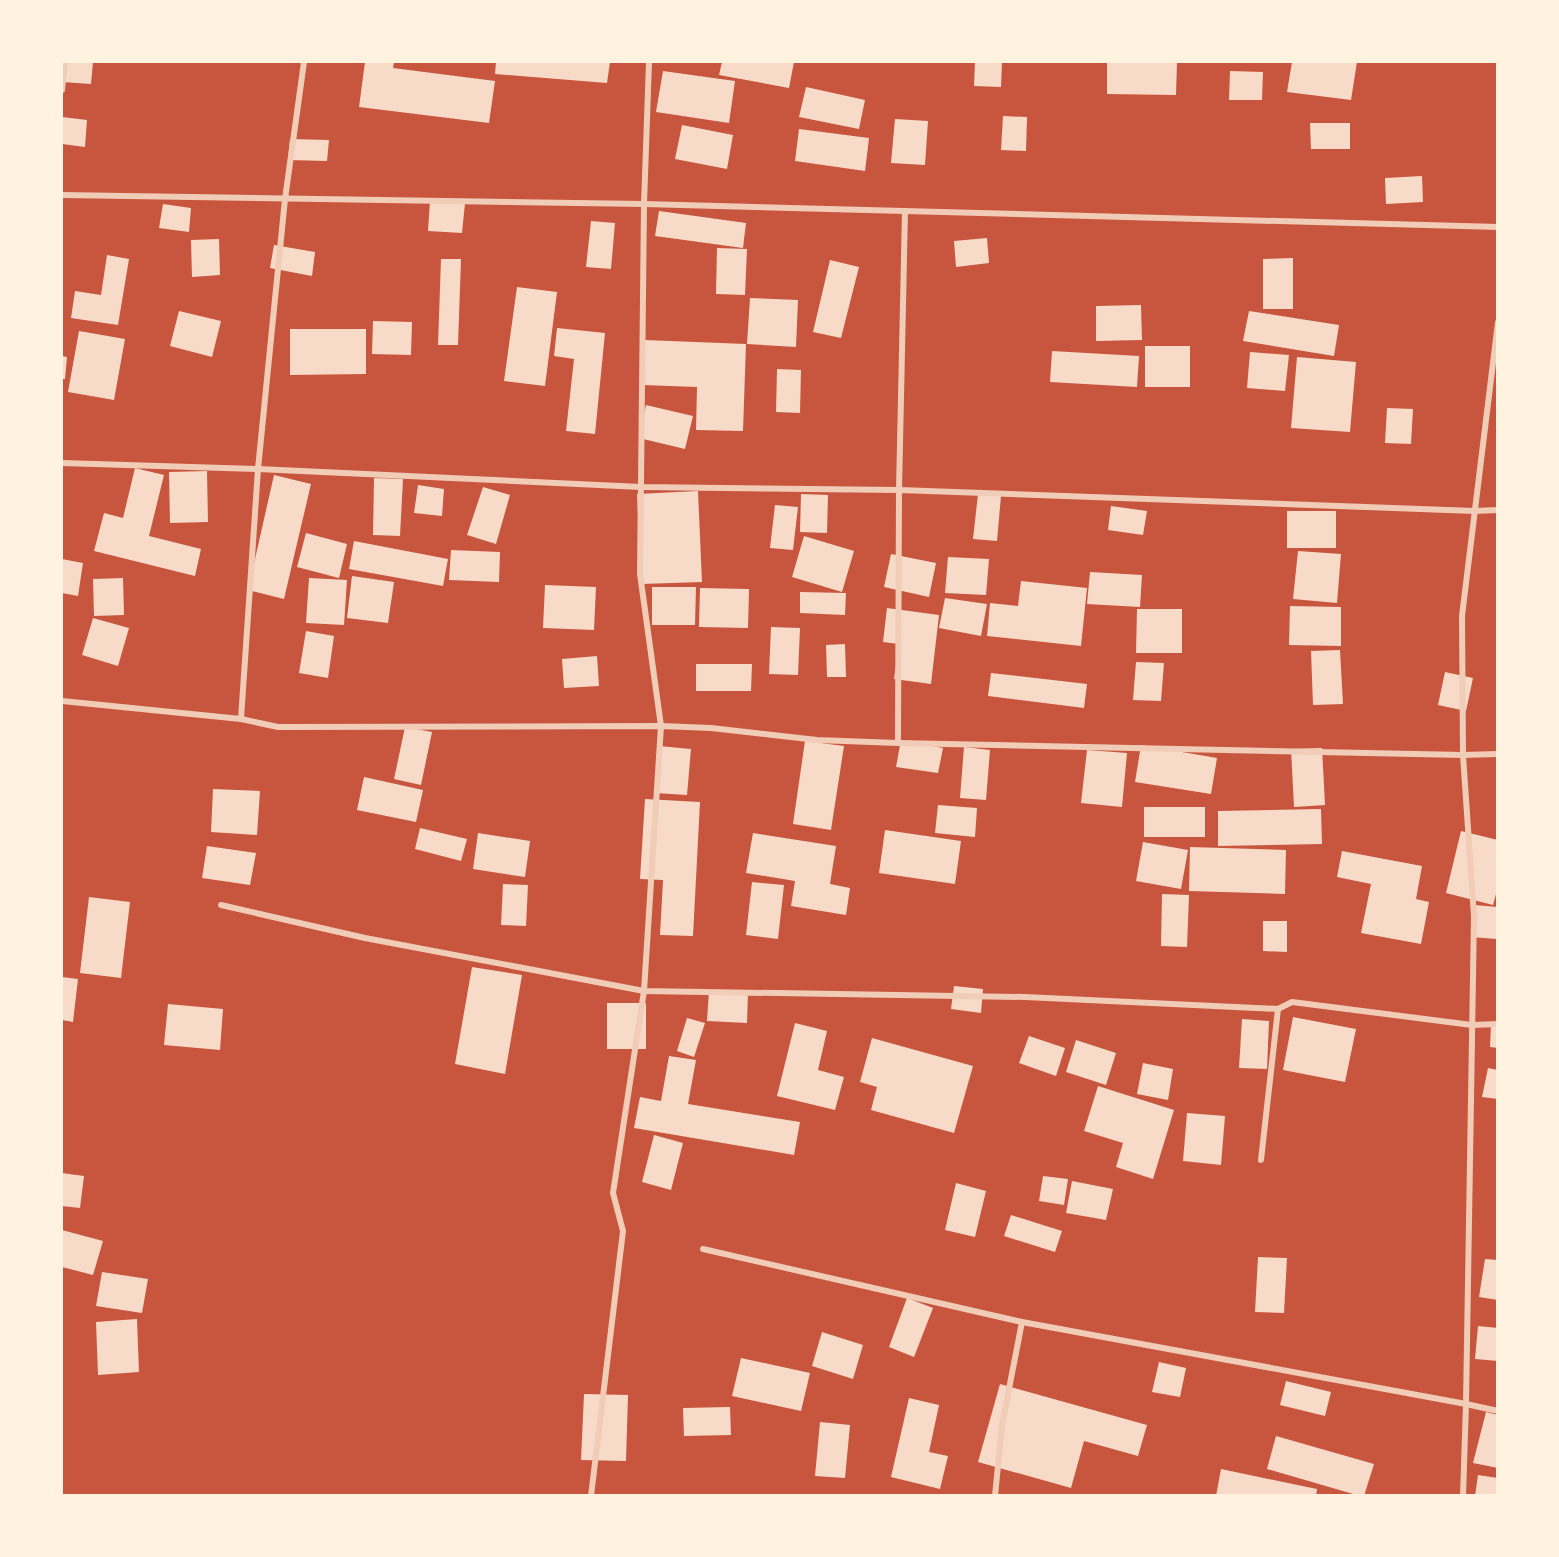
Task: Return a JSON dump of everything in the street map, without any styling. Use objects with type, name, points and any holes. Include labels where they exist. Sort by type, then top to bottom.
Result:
[{"type":"street","points":[[62,90],[65,62]]},
{"type":"street","points":[[242,719],[258,469],[285,199],[304,62]]},
{"type":"street","points":[[591,1496],[623,1231],[613,1193],[644,991],[661,726],[640,574],[644,204],[649,62]]},
{"type":"street","points":[[62,195],[644,204],[1497,227]]},
{"type":"street","points":[[898,743],[898,490],[904,211]]},
{"type":"street","points":[[1463,1496],[1474,916],[1464,755],[1462,616],[1497,322]]},
{"type":"street","points":[[62,463],[258,469],[641,488],[898,490],[1497,510]]},
{"type":"street","points":[[62,701],[242,719],[278,727],[661,726],[711,728],[817,740],[898,743],[1497,754]]},
{"type":"street","points":[[221,905],[365,938],[644,991],[1025,997],[1278,1009],[1292,1002],[1472,1025],[1497,1024]]},
{"type":"street","points":[[1261,1160],[1278,1009]]},
{"type":"street","points":[[703,1249],[1022,1322],[1497,1411]]},
{"type":"street","points":[[995,1496],[1002,1425],[1022,1322]]},
{"type":"building","points":[[62,62],[93,62],[91,84],[62,82]]},
{"type":"building","points":[[365,62],[394,62],[393,68],[495,81],[489,123],[359,107]]},
{"type":"building","points":[[496,62],[610,62],[607,83],[495,74]]},
{"type":"building","points":[[722,62],[794,62],[789,88],[719,75]]},
{"type":"building","points":[[975,62],[1002,62],[1001,87],[974,86]]},
{"type":"building","points":[[1107,62],[1177,62],[1176,95],[1107,94]]},
{"type":"building","points":[[1292,62],[1357,62],[1351,100],[1287,92]]},
{"type":"building","points":[[663,71],[735,81],[729,123],[656,112]]},
{"type":"building","points":[[1230,71],[1263,72],[1262,100],[1229,100]]},
{"type":"building","points":[[806,87],[865,100],[859,129],[799,117]]},
{"type":"building","points":[[1003,116],[1027,117],[1026,151],[1001,150]]},
{"type":"building","points":[[62,117],[87,120],[85,147],[62,144]]},
{"type":"building","points":[[895,119],[928,121],[925,165],[891,163]]},
{"type":"building","points":[[1310,123],[1350,123],[1350,149],[1311,149]]},
{"type":"building","points":[[682,125],[733,135],[727,169],[675,159]]},
{"type":"building","points":[[799,129],[869,138],[865,171],[795,161]]},
{"type":"building","points":[[290,139],[329,140],[327,161],[288,160]]},
{"type":"building","points":[[1422,176],[1423,202],[1386,204],[1385,178]]},
{"type":"building","points":[[430,201],[465,203],[462,233],[428,231]]},
{"type":"building","points":[[163,204],[191,208],[189,232],[159,228]]},
{"type":"building","points":[[659,211],[746,223],[743,248],[655,236]]},
{"type":"building","points":[[591,221],[615,223],[611,269],[586,267]]},
{"type":"building","points":[[987,238],[989,263],[956,267],[954,241]]},
{"type":"building","points":[[219,239],[220,275],[192,277],[191,240]]},
{"type":"building","points":[[274,245],[315,252],[312,276],[270,268]]},
{"type":"building","points":[[717,248],[747,249],[745,295],[716,294]]},
{"type":"building","points":[[107,255],[129,259],[118,325],[71,318],[75,291],[101,295]]},
{"type":"building","points":[[1293,258],[1293,309],[1263,309],[1263,259]]},
{"type":"building","points":[[441,259],[461,259],[458,345],[438,345]]},
{"type":"building","points":[[830,260],[859,267],[841,338],[813,332]]},
{"type":"building","points":[[517,287],[557,292],[545,386],[504,381]]},
{"type":"building","points":[[750,298],[798,300],[796,347],[747,344]]},
{"type":"building","points":[[1141,305],[1142,340],[1096,341],[1096,306]]},
{"type":"building","points":[[179,311],[221,321],[212,357],[170,346]]},
{"type":"building","points":[[1249,311],[1339,325],[1334,356],[1243,341]]},
{"type":"building","points":[[373,321],[412,322],[411,355],[372,354]]},
{"type":"building","points":[[557,328],[605,333],[595,434],[566,431],[574,359],[554,356]]},
{"type":"building","points":[[290,329],[366,329],[366,374],[290,375]]},
{"type":"building","points":[[79,331],[125,339],[114,400],[68,392]]},
{"type":"building","points":[[645,340],[746,344],[743,431],[696,430],[697,387],[643,385]]},
{"type":"building","points":[[1145,346],[1190,346],[1190,387],[1145,387]]},
{"type":"building","points":[[1052,351],[1139,356],[1137,387],[1050,382]]},
{"type":"building","points":[[1250,352],[1289,355],[1285,391],[1247,388]]},
{"type":"building","points":[[62,356],[67,357],[65,379],[62,379]]},
{"type":"building","points":[[1297,357],[1356,362],[1350,432],[1291,428]]},
{"type":"building","points":[[777,369],[801,370],[800,413],[776,412]]},
{"type":"building","points":[[646,405],[693,416],[685,449],[639,438]]},
{"type":"building","points":[[1387,408],[1413,409],[1411,444],[1385,443]]},
{"type":"building","points":[[135,468],[164,475],[149,536],[201,549],[195,576],[94,551],[104,513],[123,518]]},
{"type":"building","points":[[207,471],[208,522],[170,523],[169,472]]},
{"type":"building","points":[[274,475],[311,484],[284,599],[248,590]]},
{"type":"building","points":[[374,478],[403,479],[400,536],[373,535]]},
{"type":"building","points":[[418,485],[444,489],[442,516],[414,513]]},
{"type":"building","points":[[483,487],[510,495],[496,544],[467,535]]},
{"type":"building","points":[[698,491],[702,582],[641,584],[637,494]]},
{"type":"building","points":[[801,494],[828,495],[827,533],[800,532]]},
{"type":"building","points":[[978,494],[1001,496],[997,541],[973,539]]},
{"type":"building","points":[[775,505],[798,507],[793,550],[770,548]]},
{"type":"building","points":[[1111,506],[1147,511],[1143,535],[1108,530]]},
{"type":"building","points":[[1287,511],[1336,511],[1336,548],[1287,548]]},
{"type":"building","points":[[306,533],[347,544],[339,578],[297,567]]},
{"type":"building","points":[[804,536],[854,551],[842,592],[792,577]]},
{"type":"building","points":[[354,541],[448,559],[443,586],[349,569]]},
{"type":"building","points":[[451,550],[500,552],[499,582],[449,580]]},
{"type":"building","points":[[1298,551],[1341,554],[1337,603],[1293,599]]},
{"type":"building","points":[[891,554],[936,563],[929,597],[884,587]]},
{"type":"building","points":[[948,557],[989,559],[986,595],[945,593]]},
{"type":"building","points":[[62,559],[83,563],[78,596],[62,593]]},
{"type":"building","points":[[1090,572],[1142,575],[1140,607],[1087,604]]},
{"type":"building","points":[[352,576],[394,582],[388,623],[347,618]]},
{"type":"building","points":[[123,578],[124,615],[94,616],[93,579]]},
{"type":"building","points":[[309,578],[347,580],[344,625],[306,623]]},
{"type":"building","points":[[1021,581],[1087,588],[1081,646],[987,636],[990,603],[1018,606]]},
{"type":"building","points":[[545,585],[596,587],[594,630],[543,628]]},
{"type":"building","points":[[652,587],[696,587],[695,625],[652,625]]},
{"type":"building","points":[[700,588],[749,589],[748,628],[699,627]]},
{"type":"building","points":[[800,592],[846,593],[845,615],[800,613]]},
{"type":"building","points":[[945,598],[987,604],[981,636],[939,628]]},
{"type":"building","points":[[1290,606],[1341,607],[1341,646],[1289,645]]},
{"type":"building","points":[[887,608],[939,615],[931,684],[894,679],[899,644],[883,642]]},
{"type":"building","points":[[1137,609],[1182,609],[1182,653],[1136,653]]},
{"type":"building","points":[[93,618],[129,628],[118,666],[82,655]]},
{"type":"building","points":[[771,627],[800,628],[798,675],[769,674]]},
{"type":"building","points":[[306,631],[334,636],[328,678],[299,673]]},
{"type":"building","points":[[845,644],[846,677],[827,677],[826,645]]},
{"type":"building","points":[[1340,650],[1343,704],[1313,705],[1311,651]]},
{"type":"building","points":[[597,656],[599,686],[564,688],[562,659]]},
{"type":"building","points":[[1136,662],[1164,663],[1161,701],[1133,700]]},
{"type":"building","points":[[696,664],[752,664],[751,691],[696,691]]},
{"type":"building","points":[[1445,672],[1473,678],[1466,711],[1438,705]]},
{"type":"building","points":[[991,673],[1087,684],[1084,708],[988,696]]},
{"type":"building","points":[[405,727],[432,732],[421,785],[394,779]]},
{"type":"building","points":[[901,740],[943,748],[938,773],[896,767]]},
{"type":"building","points":[[805,741],[844,746],[831,830],[793,824]]},
{"type":"building","points":[[1141,745],[1217,758],[1211,794],[1135,782]]},
{"type":"building","points":[[659,746],[691,749],[687,795],[655,793]]},
{"type":"building","points":[[964,747],[990,750],[986,800],[960,798]]},
{"type":"building","points":[[1322,748],[1325,805],[1294,807],[1291,749]]},
{"type":"building","points":[[1087,750],[1127,753],[1122,807],[1081,803]]},
{"type":"building","points":[[364,777],[423,790],[416,822],[357,810]]},
{"type":"building","points":[[213,789],[260,791],[257,835],[211,832]]},
{"type":"building","points":[[645,799],[700,802],[693,936],[660,935],[663,880],[640,879]]},
{"type":"building","points":[[938,805],[977,808],[975,837],[935,833]]},
{"type":"building","points":[[1144,807],[1205,807],[1205,837],[1144,837]]},
{"type":"building","points":[[1321,809],[1322,844],[1218,846],[1218,811]]},
{"type":"building","points":[[420,828],[467,839],[461,861],[415,849]]},
{"type":"building","points":[[885,830],[961,841],[955,884],[879,873]]},
{"type":"building","points":[[1461,831],[1498,840],[1498,887],[1493,905],[1446,893]]},
{"type":"building","points":[[478,833],[530,841],[525,877],[473,869]]},
{"type":"building","points":[[753,833],[836,846],[830,884],[850,888],[846,915],[791,906],[795,881],[746,873]]},
{"type":"building","points":[[1143,842],[1188,850],[1181,889],[1136,881]]},
{"type":"building","points":[[207,846],[256,853],[250,885],[202,878]]},
{"type":"building","points":[[1190,847],[1286,850],[1285,894],[1189,891]]},
{"type":"building","points":[[1342,851],[1422,866],[1416,899],[1429,902],[1421,944],[1361,933],[1371,884],[1337,877]]},
{"type":"building","points":[[752,882],[784,885],[778,939],[746,935]]},
{"type":"building","points":[[503,884],[528,885],[526,926],[501,925]]},
{"type":"building","points":[[1162,894],[1189,895],[1187,947],[1161,946]]},
{"type":"building","points":[[89,897],[130,902],[121,978],[80,973]]},
{"type":"building","points":[[1474,905],[1498,907],[1496,939],[1471,937]]},
{"type":"building","points":[[1263,921],[1287,921],[1287,952],[1263,951]]},
{"type":"building","points":[[472,967],[522,975],[505,1074],[455,1064]]},
{"type":"building","points":[[62,977],[78,979],[73,1022],[62,1020]]},
{"type":"building","points":[[954,986],[983,989],[981,1013],[951,1009]]},
{"type":"building","points":[[709,991],[748,993],[747,1023],[707,1021]]},
{"type":"building","points":[[607,1003],[646,1003],[646,1049],[607,1049]]},
{"type":"building","points":[[168,1004],[223,1009],[220,1050],[164,1045]]},
{"type":"building","points":[[1293,1017],[1356,1029],[1345,1082],[1283,1070]]},
{"type":"building","points":[[687,1018],[705,1023],[694,1057],[677,1051]]},
{"type":"building","points":[[1242,1019],[1269,1021],[1267,1069],[1239,1068]]},
{"type":"building","points":[[795,1023],[827,1031],[818,1070],[844,1077],[835,1110],[777,1096]]},
{"type":"building","points":[[1491,1024],[1498,1024],[1498,1048],[1490,1047]]},
{"type":"building","points":[[1029,1036],[1065,1048],[1056,1076],[1019,1063]]},
{"type":"building","points":[[872,1038],[973,1066],[954,1133],[871,1110],[877,1087],[860,1082]]},
{"type":"building","points":[[1076,1040],[1116,1053],[1106,1085],[1066,1072]]},
{"type":"building","points":[[669,1056],[696,1060],[688,1104],[800,1122],[794,1155],[634,1128],[640,1097],[661,1101]]},
{"type":"building","points":[[1143,1063],[1173,1069],[1168,1100],[1137,1094]]},
{"type":"building","points":[[1488,1068],[1498,1070],[1498,1099],[1482,1097]]},
{"type":"building","points":[[1098,1086],[1174,1110],[1153,1179],[1116,1167],[1123,1143],[1084,1131]]},
{"type":"building","points":[[1187,1113],[1225,1116],[1221,1165],[1183,1161]]},
{"type":"building","points":[[654,1135],[683,1143],[671,1190],[642,1182]]},
{"type":"building","points":[[62,1173],[84,1176],[80,1208],[62,1206]]},
{"type":"building","points":[[1043,1176],[1068,1179],[1064,1205],[1039,1201]]},
{"type":"building","points":[[1072,1181],[1113,1189],[1106,1220],[1066,1213]]},
{"type":"building","points":[[956,1183],[986,1191],[975,1237],[945,1230]]},
{"type":"building","points":[[1011,1215],[1062,1231],[1055,1252],[1004,1236]]},
{"type":"building","points":[[62,1230],[103,1241],[93,1275],[62,1267]]},
{"type":"building","points":[[1258,1257],[1287,1258],[1284,1313],[1255,1312]]},
{"type":"building","points":[[1485,1259],[1498,1260],[1498,1300],[1479,1297]]},
{"type":"building","points":[[102,1272],[148,1279],[142,1313],[96,1306]]},
{"type":"building","points":[[907,1298],[933,1308],[914,1357],[889,1347]]},
{"type":"building","points":[[137,1319],[139,1372],[98,1375],[96,1322]]},
{"type":"building","points":[[1478,1326],[1498,1328],[1498,1361],[1475,1359]]},
{"type":"building","points":[[822,1332],[863,1345],[853,1379],[812,1366]]},
{"type":"building","points":[[741,1358],[810,1373],[801,1411],[732,1396]]},
{"type":"building","points":[[1159,1362],[1186,1368],[1180,1397],[1152,1392]]},
{"type":"building","points":[[1286,1381],[1331,1392],[1325,1416],[1280,1405]]},
{"type":"building","points":[[1000,1384],[1147,1425],[1138,1456],[1084,1441],[1071,1488],[978,1462]]},
{"type":"building","points":[[584,1394],[628,1395],[626,1461],[581,1460]]},
{"type":"building","points":[[909,1398],[939,1405],[929,1452],[948,1456],[940,1489],[891,1477]]},
{"type":"building","points":[[730,1407],[731,1435],[684,1436],[683,1408]]},
{"type":"building","points":[[1486,1412],[1498,1415],[1498,1468],[1473,1463]]},
{"type":"building","points":[[820,1422],[850,1425],[845,1478],[815,1476]]},
{"type":"building","points":[[1276,1436],[1374,1464],[1364,1496],[1267,1469]]},
{"type":"building","points":[[1221,1469],[1317,1489],[1316,1496],[1216,1496]]},
{"type":"building","points":[[1478,1475],[1498,1478],[1498,1496],[1475,1496]]}]
